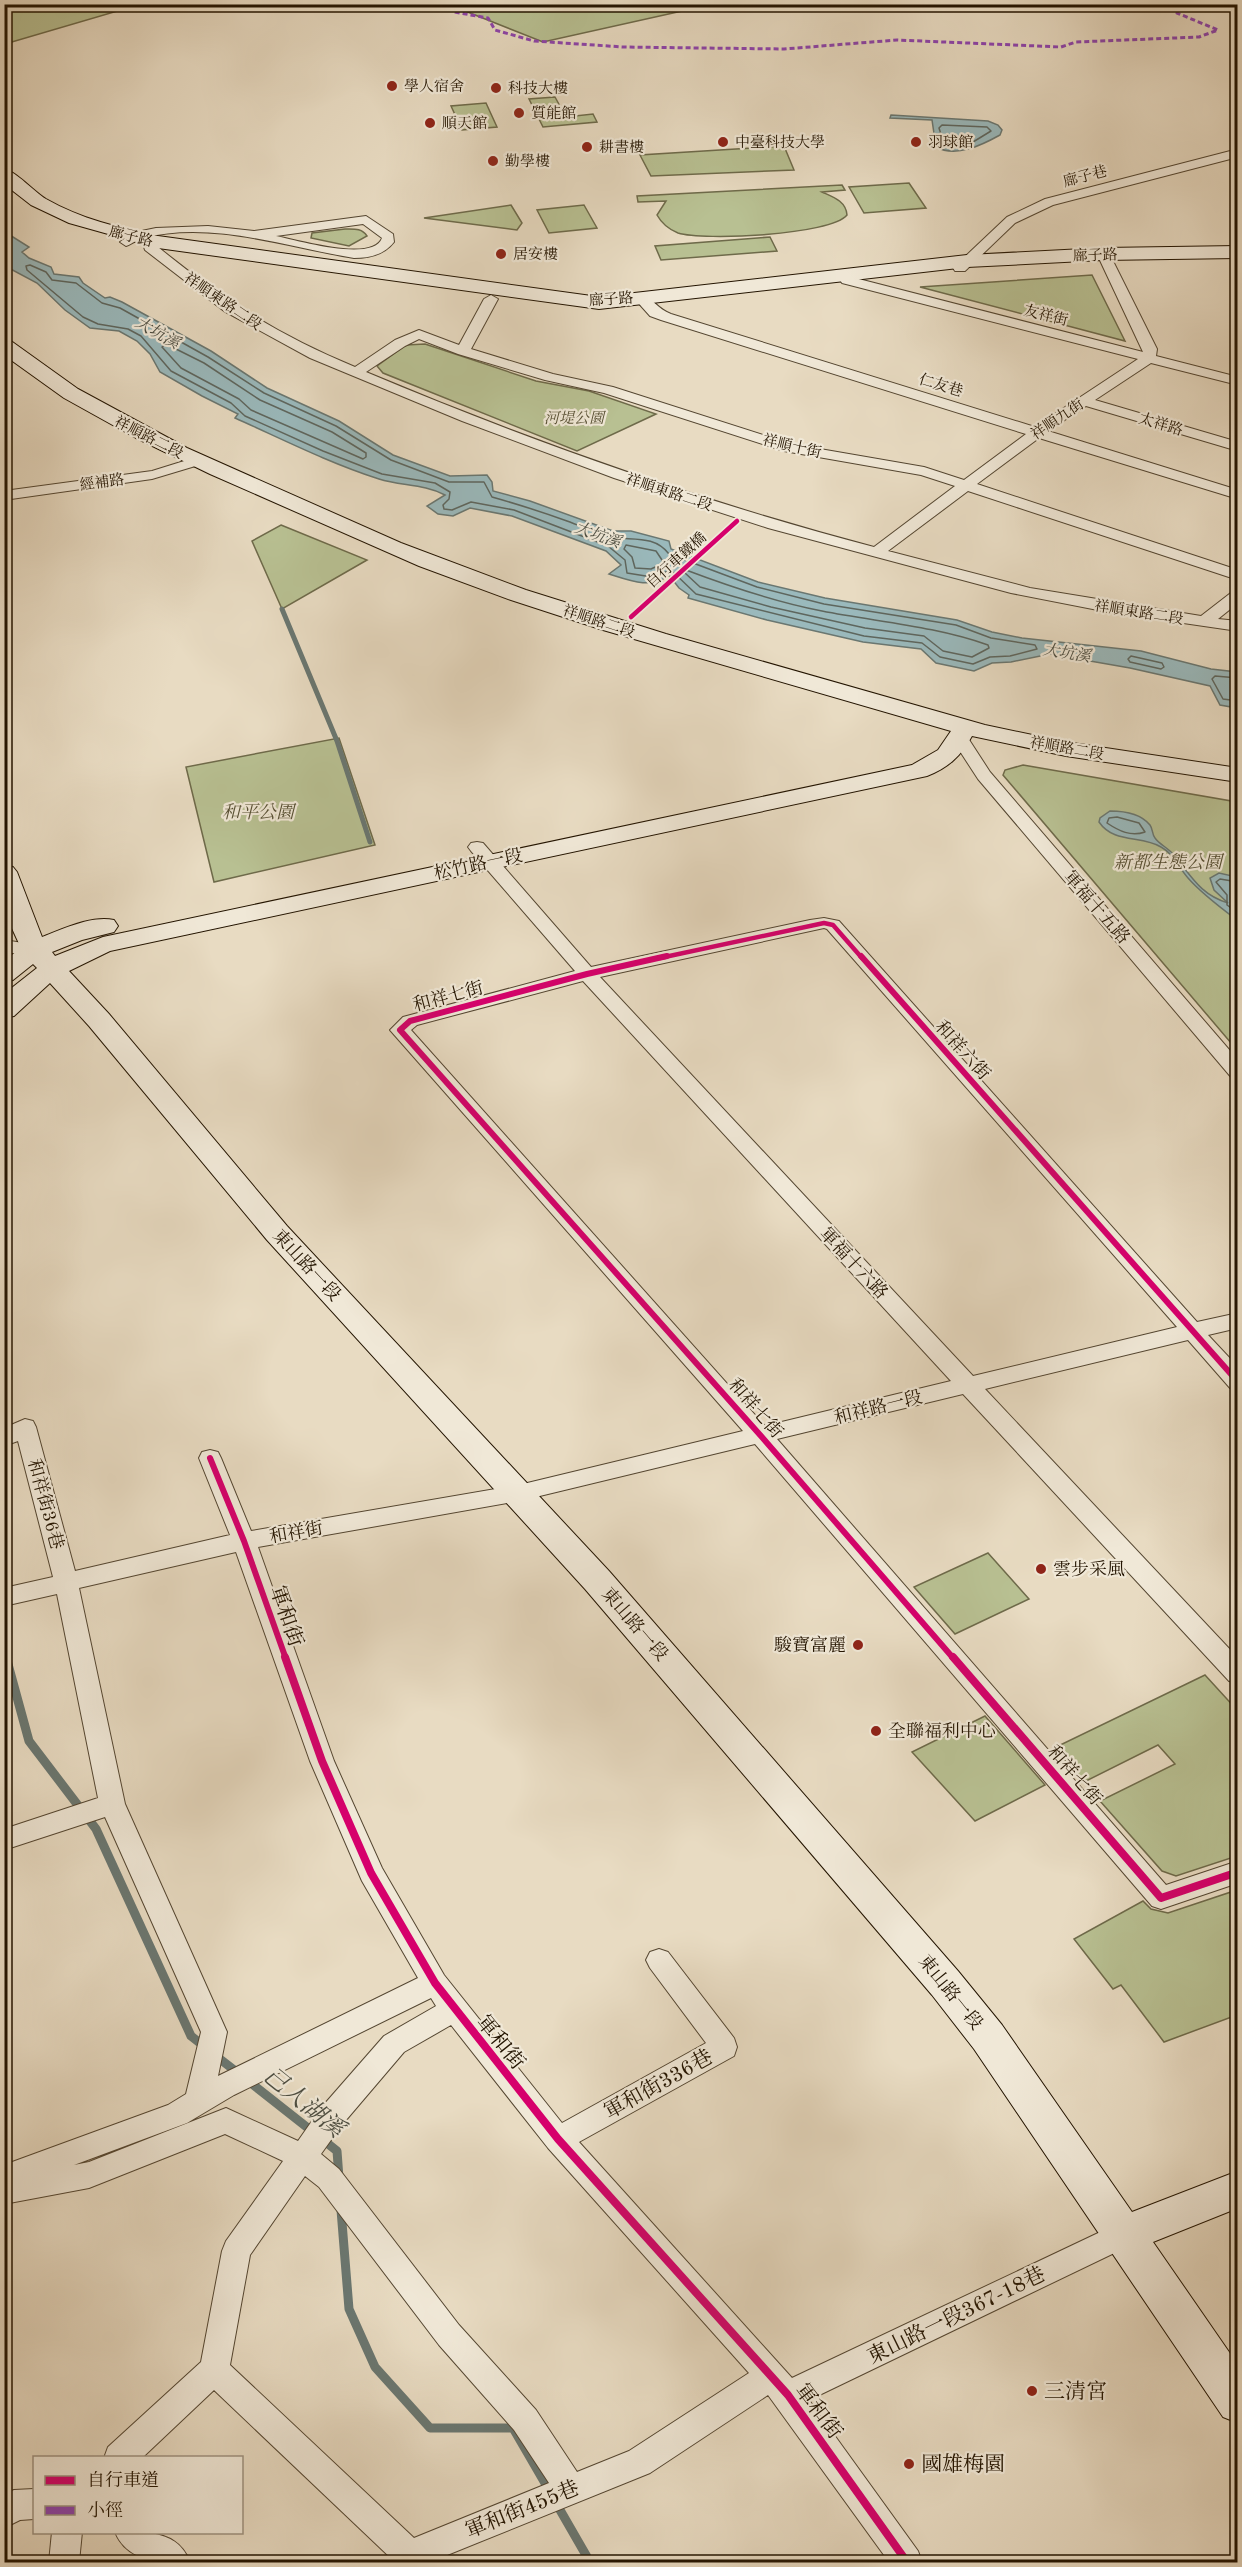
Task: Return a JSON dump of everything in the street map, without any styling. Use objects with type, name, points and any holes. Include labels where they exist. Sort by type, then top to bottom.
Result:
[{"type":"main road","name":"廍子路","points":[[4,174],[51,210],[129,239]]},
{"type":"main road","name":"廍子路","points":[[4,190],[53,220],[154,245],[326,276],[491,299],[587,309],[964,264],[1238,252]]},
{"type":"main road","name":"廍子路","points":[[154,245],[599,303],[642,301],[847,280],[964,264]]},
{"type":"main road","name":"廍子路","points":[[1104,257],[1238,259]]},
{"type":"main road","name":"祥順路二段","points":[[4,345],[39,373],[81,400],[188,465],[268,509],[441,581],[594,636],[749,682],[963,733],[1238,775]]},
{"type":"main road","name":"祥順路二段","points":[[4,366],[63,407],[188,465]]},
{"type":"main road","name":"祥順路二段","points":[[963,733],[1005,750],[1238,789]]},
{"type":"main road","name":"松竹路一段","points":[[4,974],[43,959],[482,855],[918,771],[936,765],[963,733]]},
{"type":"main road","name":"東山路一段","points":[[4,873],[18,913],[43,959],[99,1020],[276,1233],[519,1493],[945,1983],[988,2037],[1238,2402]]},
{"type":"main road","name":"松竹路一段","points":[[4,1010],[29,985],[43,959]]},
{"type":"main road","points":[[1123,2235],[1238,2190]]},
{"type":"street","name":"廍子巷","points":[[964,264],[1011,220],[1049,202],[1238,153]]},
{"type":"street","points":[[129,239],[174,230],[230,230],[354,254],[371,252],[382,248],[388,242],[388,237],[366,220],[258,234]]},
{"type":"street","name":"祥順東路二段","points":[[154,245],[188,279],[230,309],[283,339],[356,373],[490,427],[646,485],[729,512],[1027,592],[1150,615],[1238,626]]},
{"type":"street","points":[[1104,257],[1150,349],[1149,357]]},
{"type":"street","name":"友祥街","points":[[847,280],[888,293],[1238,381]]},
{"type":"street","points":[[463,351],[491,299]]},
{"type":"street","name":"仁友巷","points":[[642,301],[655,313],[666,317],[1238,495]]},
{"type":"street","name":"祥順十街","points":[[356,373],[400,343],[419,334],[463,351],[550,377],[608,390],[789,448],[924,471],[1238,575]]},
{"type":"street","name":"祥順九街","points":[[876,553],[1038,432],[1149,357]]},
{"type":"street","name":"太祥路","points":[[1084,401],[1238,447]]},
{"type":"street","name":"經補路","points":[[4,496],[152,475],[188,465]]},
{"type":"street","points":[[1204,622],[1238,595]]},
{"type":"street","name":"軍福十五路","points":[[963,733],[984,775],[1238,1073]]},
{"type":"street","name":"軍福十六路","points":[[482,855],[587,974],[1238,1674]]},
{"type":"street","name":"和祥六街","points":[[587,974],[810,925],[824,923],[833,925],[1238,1382]]},
{"type":"street","points":[[4,946],[43,959]]},
{"type":"street","name":"和祥七街","points":[[587,974],[410,1021],[400,1030],[761,1436],[1161,1898],[1238,1872]]},
{"type":"street","name":"和祥路一段","points":[[519,1493],[1238,1320]]},
{"type":"street","name":"和祥街36巷","points":[[4,1438],[25,1427],[66,1581],[104,1807],[214,2032],[214,2080]]},
{"type":"street","name":"軍和街","points":[[210,1458],[244,1541],[322,1761],[371,1873],[435,1983],[558,2139],[779,2386],[907,2562]]},
{"type":"street","name":"和祥街","points":[[8,1596],[244,1541],[519,1493]]},
{"type":"street","points":[[4,1840],[104,1807]]},
{"type":"street","name":"軍和街336巷","points":[[558,2139],[724,2047],[658,1960]]},
{"type":"street","points":[[4,2178],[177,2114],[198,2102],[214,2080],[261,2069],[435,1983]]},
{"type":"street","points":[[120,2456],[214,2370],[236,2251],[331,2117],[394,2044],[454,2009]]},
{"type":"street","points":[[4,2191],[88,2175],[226,2121],[307,2151],[449,2334],[525,2420],[549,2497]]},
{"type":"street","name":"東山路一段367-18巷","points":[[779,2386],[1123,2235]]},
{"type":"street","name":"軍和街455巷","points":[[214,2370],[411,2559],[549,2497],[639,2462],[779,2386]]},
{"type":"street","points":[[4,2513],[14,2505],[33,2504]]},
{"type":"street","points":[[64,2562],[66,2534]]},
{"type":"street","points":[[133,2534],[175,2562]]},
{"type":"green space","points":[[5,4],[138,4],[138,5],[5,44]]},
{"type":"green space","points":[[450,5],[709,5],[543,42]]},
{"type":"green space","points":[[555,97],[566,117],[593,114],[597,122],[543,127],[529,99]]},
{"type":"green space","points":[[486,103],[497,127],[462,130],[451,106]]},
{"type":"green space","points":[[784,146],[794,170],[651,176],[640,155]]},
{"type":"green space","points":[[909,183],[926,208],[864,213],[849,187]]},
{"type":"green space","points":[[842,185],[845,190],[822,192],[838,200],[846,210],[847,215],[836,222],[793,232],[738,236],[678,233],[666,226],[657,215],[666,201],[638,202],[637,196]]},
{"type":"green space","points":[[511,205],[522,223],[517,230],[424,218]]},
{"type":"green space","points":[[584,205],[597,228],[549,233],[537,210]]},
{"type":"green space","points":[[345,229],[360,230],[367,236],[349,246],[311,238],[312,233]]},
{"type":"green space","points":[[770,237],[777,251],[661,260],[655,246]]},
{"type":"green space","points":[[1092,275],[1125,341],[920,287]]},
{"type":"green space","name":"河堤公園","points":[[425,344],[536,381],[589,391],[656,414],[577,451],[383,373],[377,366],[406,345]]},
{"type":"green space","points":[[281,525],[367,560],[282,609],[252,541]]},
{"type":"green space","name":"和平公園","points":[[339,738],[375,845],[214,882],[186,767]]},
{"type":"green space","name":"新都生態公園","points":[[1023,765],[1237,802],[1237,1050],[1003,775],[1005,770]]},
{"type":"green space","points":[[988,1553],[1029,1599],[955,1634],[914,1587]]},
{"type":"green space","points":[[1205,1675],[1237,1710],[1237,1856],[1176,1876],[1162,1871],[1100,1801],[1175,1764],[1158,1745],[1084,1782],[1054,1748]]},
{"type":"green space","points":[[985,1716],[1045,1785],[975,1821],[912,1752]]},
{"type":"green space","points":[[1234,1891],[1238,1896],[1237,2015],[1164,2042],[1121,1985],[1113,1989],[1074,1939],[1143,1901],[1151,1909],[1168,1913]]},
{"type":"water","points":[[891,115],[988,121],[998,125],[1002,130],[1000,135],[969,149],[944,150],[936,147],[932,120],[890,118]]},
{"type":"water","name":"大坑溪","points":[[5,232],[29,247],[22,252],[29,258],[51,267],[54,274],[79,277],[83,283],[105,298],[110,297],[122,302],[211,351],[267,388],[339,421],[393,455],[450,476],[487,475],[492,482],[493,491],[530,501],[613,531],[631,531],[669,541],[671,549],[758,582],[825,598],[957,620],[992,632],[1022,638],[1141,651],[1211,669],[1237,672],[1237,708],[1220,705],[1210,686],[1130,668],[1050,654],[1011,662],[992,663],[974,671],[936,663],[921,649],[863,642],[767,620],[688,598],[689,595],[679,588],[669,575],[662,580],[648,583],[609,574],[621,565],[606,551],[512,516],[470,508],[453,516],[438,514],[427,506],[445,495],[437,491],[360,473],[235,418],[238,414],[160,372],[150,354],[137,341],[119,331],[90,328],[65,310],[37,283],[5,266]]},
{"type":"water","points":[[1110,811],[1132,814],[1146,821],[1157,840],[1173,854],[1203,889],[1218,899],[1228,903],[1214,890],[1210,878],[1219,873],[1237,877],[1237,920],[1193,884],[1173,857],[1161,847],[1153,843],[1112,834],[1105,829],[1099,822],[1100,818]]},
{"type":"waterway","points":[[282,609],[337,741],[370,842]]},
{"type":"waterway","name":"己人湖溪","points":[[4,1650],[6,1659]]},
{"type":"waterway","name":"己人湖溪","points":[[6,1657],[29,1741],[96,1829],[191,2036],[205,2047]]},
{"type":"waterway","name":"己人湖溪","points":[[216,2056],[238,2073]]},
{"type":"waterway","name":"己人湖溪","points":[[247,2080],[313,2132]]},
{"type":"waterway","name":"己人湖溪","points":[[322,2139],[337,2151],[339,2178]]},
{"type":"waterway","name":"己人湖溪","points":[[341,2210],[349,2309],[375,2367],[430,2428],[513,2428],[549,2490]]},
{"type":"waterway","name":"己人湖溪","points":[[556,2503],[590,2562]]},
{"type":"marked path","points":[[441,4],[454,12],[488,18],[495,30],[534,41],[623,47],[784,49],[897,40],[1061,47],[1076,42],[1199,37],[1218,30],[1177,13],[1181,6],[1191,4]]},
{"type":"cycle path","name":"自行車鐵橋","points":[[631,617],[737,521]]},
{"type":"cycle path","points":[[1238,1382],[833,925],[824,923],[810,925],[587,974],[410,1021],[400,1030],[761,1436],[1161,1898],[1238,1872]]},
{"type":"cycle path","points":[[210,1458],[244,1541],[322,1761],[371,1873],[435,1983],[558,2139],[788,2395],[907,2562]]},
{"type":"place","name":"學人宿舍","points":[[392,86]]},
{"type":"place","name":"科技大樓","points":[[496,88]]},
{"type":"place","name":"質能館","points":[[519,113]]},
{"type":"place","name":"順天館","points":[[430,123]]},
{"type":"place","name":"中臺科技大學","points":[[723,142]]},
{"type":"place","name":"羽球館","points":[[916,142]]},
{"type":"place","name":"耕書樓","points":[[587,147]]},
{"type":"place","name":"勤學樓","points":[[493,161]]},
{"type":"place","name":"居安樓","points":[[501,254]]},
{"type":"place","name":"雲步采風","points":[[1041,1569]]},
{"type":"place","name":"駿寶富麗","points":[[858,1645]]},
{"type":"place","name":"全聯福利中心","points":[[876,1731]]},
{"type":"place","name":"三清宮","points":[[1032,2391]]},
{"type":"place","name":"國雄梅園","points":[[909,2464]]}]
